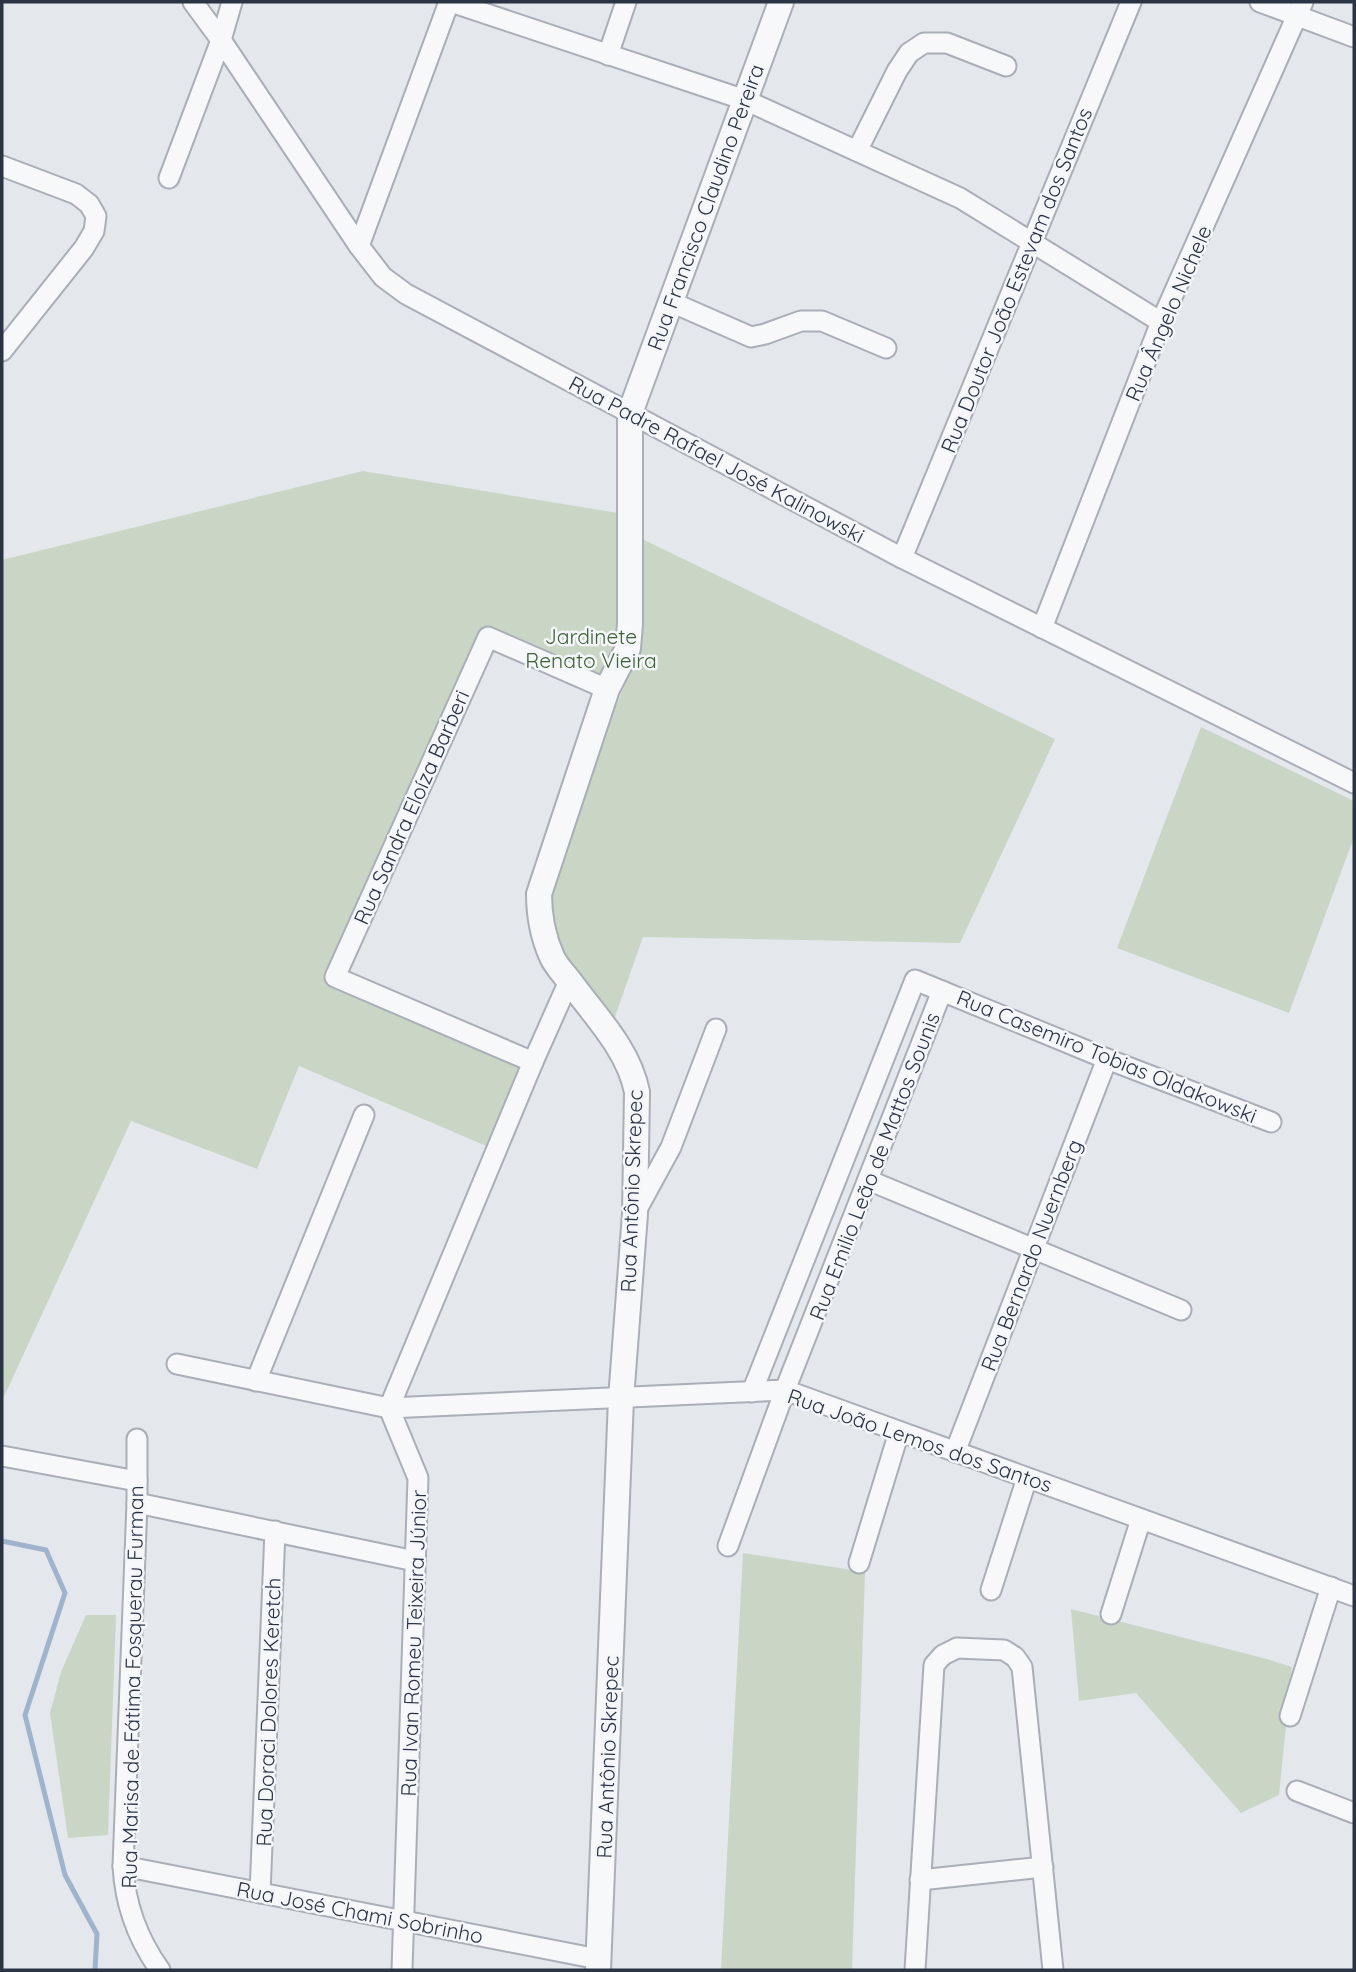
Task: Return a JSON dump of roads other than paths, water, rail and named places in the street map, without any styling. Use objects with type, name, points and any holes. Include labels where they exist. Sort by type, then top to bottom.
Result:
[{"type":"street","name":"Rua Padre Rafael José Kalinowski","points":[[193,2],[359,246],[383,276],[406,294],[901,558],[1354,783]]},
{"type":"street","points":[[169,178],[221,40],[232,2]]},
{"type":"street","points":[[359,246],[450,2],[745,100],[960,198],[1161,322]]},
{"type":"street","points":[[608,54],[626,2]]},
{"type":"street","name":"Rua Francisco Claudino Pereira","points":[[630,413],[781,2]]},
{"type":"street","name":"Rua Doutor João Estevam dos Santos","points":[[901,558],[1131,2]]},
{"type":"street","points":[[1261,2],[1300,8],[1354,37]]},
{"type":"street","name":"Rua Ângelo Nichele","points":[[1042,628],[1161,322],[1300,8]]},
{"type":"street","points":[[857,152],[897,71],[909,53],[925,43],[947,43],[1006,66]]},
{"type":"street","points":[[2,166],[76,194],[89,204],[96,216],[94,232],[84,248],[2,351]]},
{"type":"street","points":[[671,302],[751,337],[801,321],[822,321],[886,348]]},
{"type":"street","name":"Rua Antônio Skrepec","points":[[598,1965],[621,1399],[635,1214],[638,1107],[634,1078],[620,1049],[553,959],[539,911],[540,894],[607,689],[628,648],[630,413]]},
{"type":"street","name":"Rua Sandra Eloíza Barberi","points":[[533,1062],[335,977],[488,637],[607,689]]},
{"type":"street","name":"Rua Emilio Leão de Mattos Sounis","points":[[727,1546],[785,1390],[942,991],[915,980],[752,1392]]},
{"type":"street","points":[[389,1408],[569,981]]},
{"type":"street","name":"Rua Casemiro Tobias Oldakowski","points":[[942,991],[1107,1059],[1271,1122]]},
{"type":"street","points":[[635,1214],[671,1147],[716,1029]]},
{"type":"street","name":"Rua Bernardo Nuernberg","points":[[955,1452],[1107,1059]]},
{"type":"street","points":[[256,1381],[364,1115]]},
{"type":"street","points":[[868,1180],[1181,1310]]},
{"type":"street","points":[[807,1251],[835,1262]]},
{"type":"street","name":"Rua João Lemos dos Santos","points":[[177,1364],[389,1408],[785,1390],[1354,1596]]},
{"type":"street","name":"Rua Ivan Romeu Teixeira Júnior","points":[[389,1408],[418,1478],[402,1970]]},
{"type":"street","points":[[859,1563],[899,1432]]},
{"type":"street","name":"Rua Marisa de Fátima Fosquerau Furman","points":[[137,1438],[124,1891],[131,1917],[147,1953],[160,1970]]},
{"type":"street","points":[[2,1456],[137,1481]]},
{"type":"street","points":[[991,1590],[1027,1478]]},
{"type":"street","points":[[137,1503],[415,1561]]},
{"type":"street","points":[[1111,1614],[1141,1519]]},
{"type":"street","name":"Rua Doraci Dolores Keretch","points":[[260,1893],[275,1531]]},
{"type":"street","points":[[1290,1716],[1331,1587]]},
{"type":"street","points":[[915,1970],[934,1665],[943,1655],[957,1648],[1004,1650],[1015,1657],[1022,1667],[1053,1970]]},
{"type":"street","points":[[1297,1791],[1354,1813]]},
{"type":"street","name":"Rua José Chami Sobrinho","points":[[123,1866],[404,1921],[598,1965]]},
{"type":"street","points":[[920,1880],[1043,1867]]},
{"type":"waterway","points":[[2,1541],[46,1550],[65,1593],[25,1715],[65,1875],[97,1934],[95,1970]]},
{"type":"park label","name":"Jardinete Renato Vieira","points":[[591,648]]}]
